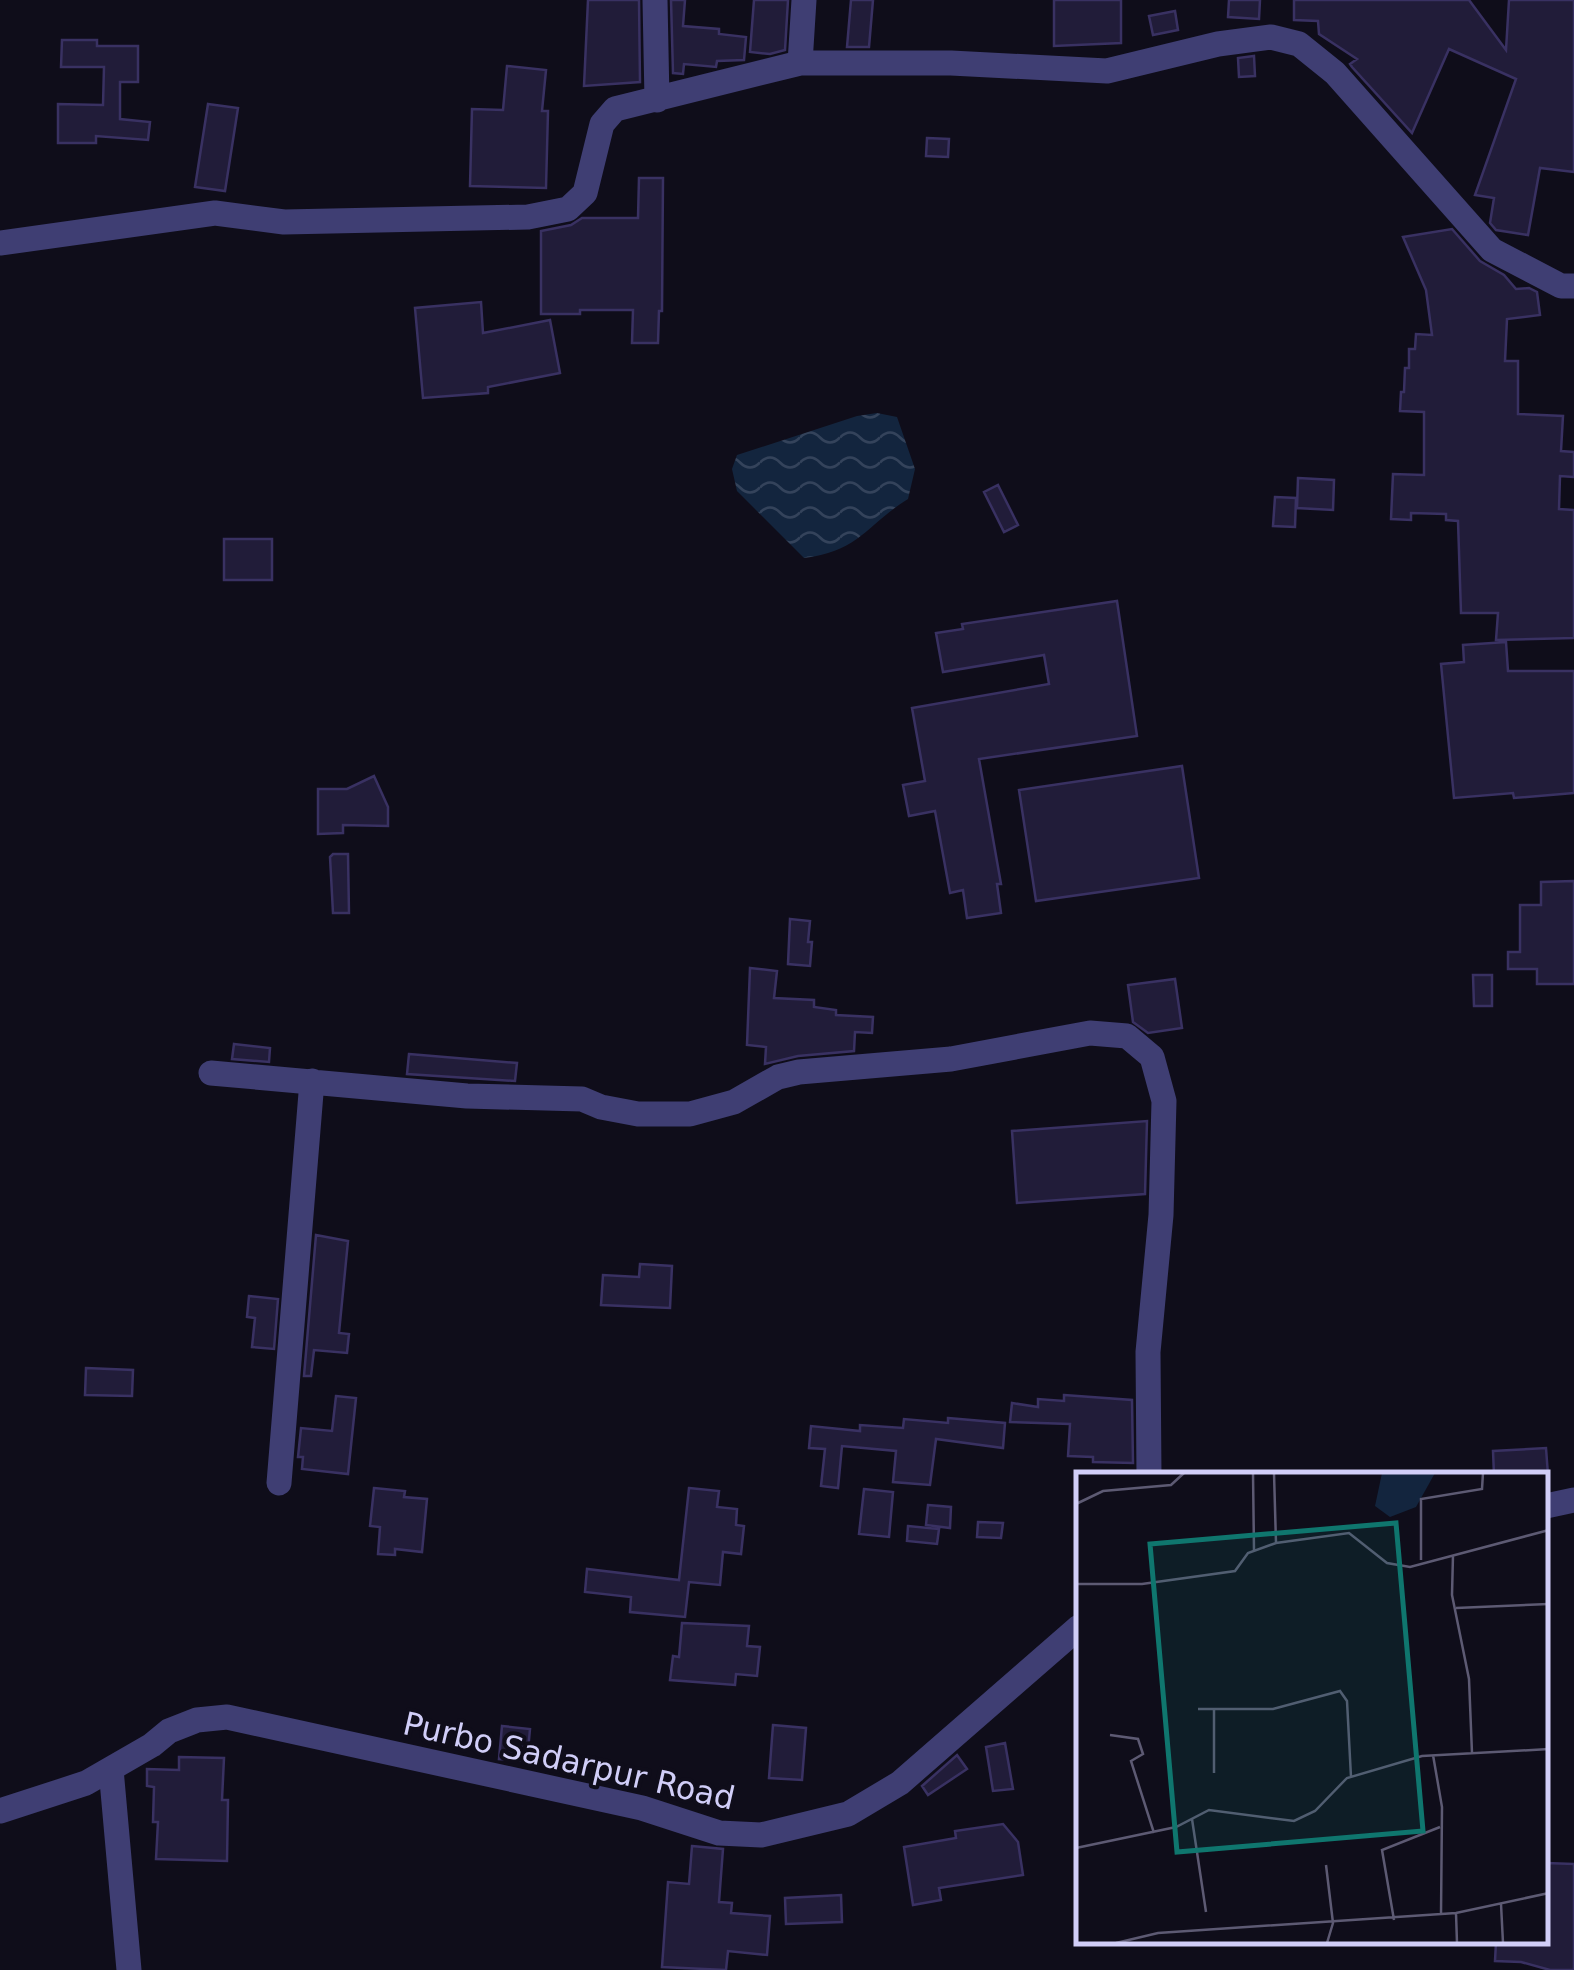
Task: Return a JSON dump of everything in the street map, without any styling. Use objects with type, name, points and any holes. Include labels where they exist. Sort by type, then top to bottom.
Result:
[{"type":"street","points":[[655,0],[657,100]]},
{"type":"street","points":[[800,62],[804,0]]},
{"type":"street","points":[[0,243],[214,212],[284,222],[528,217],[568,210],[585,193],[602,124],[615,109],[800,62],[1107,71],[1218,44],[1271,37],[1300,44],[1335,73],[1492,250],[1561,286],[1574,286]]},
{"type":"street","points":[[211,1073],[467,1096],[582,1099],[601,1108],[638,1114],[690,1114],[734,1102],[778,1077],[798,1072],[951,1059],[1090,1033],[1128,1036],[1152,1057],[1164,1101],[1161,1214],[1148,1352],[1148,1472]]},
{"type":"street","points":[[279,1483],[312,1081]]},
{"type":"street","points":[[1549,1505],[1574,1500]]},
{"type":"street","name":"Purbo Sadarpur Road","points":[[0,1812],[86,1783],[169,1732],[197,1720],[226,1718],[642,1808],[719,1833],[761,1835],[848,1814],[900,1783],[1076,1630]]},
{"type":"street","points":[[111,1769],[129,1970]]},
{"type":"water","points":[[877,413],[897,417],[915,469],[908,499],[850,543],[823,555],[804,558],[737,491],[732,469],[737,455]]},
{"type":"building","points":[[588,0],[639,0],[640,82],[584,86]]},
{"type":"building","points":[[671,0],[685,0],[683,26],[719,29],[719,34],[746,37],[744,60],[717,61],[716,67],[684,64],[683,74],[673,73]]},
{"type":"building","points":[[754,0],[788,0],[785,50],[770,54],[750,52]]},
{"type":"building","points":[[851,0],[873,0],[869,47],[847,47]]},
{"type":"building","points":[[1054,0],[1121,0],[1121,43],[1054,46]]},
{"type":"building","points":[[1229,0],[1260,0],[1259,19],[1228,17]]},
{"type":"building","points":[[1294,0],[1469,0],[1506,50],[1509,0],[1574,0],[1574,172],[1540,168],[1528,235],[1496,230],[1490,223],[1494,198],[1475,195],[1516,79],[1449,49],[1412,133],[1352,67],[1350,64],[1357,59],[1319,34],[1318,21],[1294,20]]},
{"type":"building","points":[[1175,11],[1178,30],[1153,35],[1149,16]]},
{"type":"building","points":[[62,40],[97,40],[97,46],[138,46],[138,82],[120,82],[120,119],[150,122],[148,140],[96,136],[96,143],[58,143],[58,104],[103,105],[104,67],[61,67]]},
{"type":"building","points":[[1254,56],[1255,76],[1239,77],[1238,58]]},
{"type":"building","points":[[507,66],[546,70],[542,111],[548,111],[546,188],[470,186],[472,109],[503,110]]},
{"type":"building","points":[[208,104],[238,108],[225,191],[195,187]]},
{"type":"building","points":[[927,138],[949,139],[948,157],[926,156]]},
{"type":"building","points":[[639,178],[663,178],[662,311],[658,343],[632,343],[633,310],[541,314],[541,231],[571,225],[582,218],[638,218]]},
{"type":"building","points":[[1452,229],[1480,261],[1504,275],[1516,289],[1537,292],[1540,315],[1507,319],[1505,361],[1518,361],[1518,414],[1563,416],[1561,451],[1574,452],[1574,477],[1560,476],[1559,509],[1574,510],[1574,638],[1496,640],[1498,613],[1461,613],[1458,521],[1446,520],[1446,514],[1411,513],[1411,520],[1391,519],[1393,474],[1424,475],[1424,412],[1400,411],[1401,392],[1405,368],[1409,368],[1409,349],[1415,349],[1416,334],[1432,335],[1426,290],[1403,237]]},
{"type":"building","points":[[481,302],[483,333],[550,320],[560,373],[488,387],[488,393],[423,398],[415,308]]},
{"type":"building","points":[[1298,478],[1334,480],[1333,510],[1297,508]]},
{"type":"building","points":[[998,485],[1018,525],[1004,532],[984,492]]},
{"type":"building","points":[[1275,497],[1296,498],[1295,527],[1273,526]]},
{"type":"building","points":[[224,539],[272,539],[272,580],[224,580]]},
{"type":"building","points":[[1117,601],[1137,736],[979,759],[1001,884],[997,884],[1001,913],[967,918],[963,890],[950,893],[935,811],[909,816],[903,785],[925,781],[912,708],[1049,684],[1044,655],[943,672],[936,633],[963,629],[962,624]]},
{"type":"building","points":[[1506,642],[1508,671],[1574,671],[1574,793],[1454,798],[1441,664],[1464,662],[1463,645]]},
{"type":"building","points":[[1182,766],[1199,878],[1036,901],[1019,790]]},
{"type":"building","points":[[374,776],[388,807],[388,826],[343,825],[343,833],[318,834],[318,789],[347,789]]},
{"type":"building","points":[[333,854],[348,854],[349,913],[333,913]]},
{"type":"building","points":[[1574,881],[1574,984],[1537,984],[1537,969],[1508,969],[1508,952],[1520,952],[1520,905],[1541,905],[1541,882]]},
{"type":"building","points":[[790,919],[810,921],[810,966],[788,964]]},
{"type":"building","points":[[750,968],[777,971],[774,998],[814,1000],[814,1007],[836,1010],[836,1015],[873,1017],[872,1033],[855,1032],[854,1051],[798,1056],[765,1064],[766,1047],[747,1045]]},
{"type":"building","points":[[1473,975],[1492,975],[1492,1006],[1474,1006]]},
{"type":"building","points":[[1175,979],[1182,1028],[1148,1033],[1133,1022],[1128,985]]},
{"type":"building","points":[[234,1044],[270,1048],[269,1062],[232,1059]]},
{"type":"building","points":[[409,1054],[517,1063],[515,1081],[407,1074]]},
{"type":"building","points":[[1147,1121],[1145,1194],[1017,1203],[1012,1131]]},
{"type":"building","points":[[316,1235],[348,1241],[339,1333],[349,1334],[347,1353],[314,1350],[311,1376],[304,1376]]},
{"type":"building","points":[[640,1264],[672,1266],[670,1308],[601,1305],[603,1275],[639,1277]]},
{"type":"building","points":[[249,1296],[278,1299],[274,1349],[252,1347],[255,1318],[247,1317]]},
{"type":"building","points":[[86,1368],[133,1370],[132,1396],[85,1395]]},
{"type":"building","points":[[1064,1395],[1132,1400],[1133,1463],[1093,1462],[1093,1457],[1068,1456],[1070,1424],[1010,1422],[1012,1403],[1038,1407],[1038,1399],[1064,1401]]},
{"type":"building","points":[[336,1396],[356,1398],[348,1474],[302,1469],[303,1457],[298,1457],[301,1428],[332,1431]]},
{"type":"building","points":[[948,1418],[1005,1423],[1003,1448],[936,1439],[930,1485],[893,1482],[896,1451],[842,1446],[838,1488],[821,1486],[825,1449],[809,1448],[811,1426],[860,1431],[860,1425],[903,1428],[904,1419],[948,1423]]},
{"type":"building","points":[[1546,1448],[1548,1472],[1494,1472],[1493,1451]]},
{"type":"building","points":[[374,1488],[405,1491],[404,1497],[427,1499],[422,1552],[395,1549],[395,1555],[378,1554],[380,1527],[370,1526]]},
{"type":"building","points":[[689,1488],[719,1491],[717,1507],[737,1509],[736,1525],[744,1526],[741,1554],[723,1552],[720,1585],[689,1582],[685,1617],[630,1612],[631,1597],[585,1592],[587,1569],[679,1580]]},
{"type":"building","points":[[864,1489],[893,1492],[889,1537],[859,1534]]},
{"type":"building","points":[[928,1505],[951,1507],[950,1528],[926,1525]]},
{"type":"building","points":[[978,1522],[1003,1523],[1001,1538],[977,1537]]},
{"type":"building","points":[[908,1526],[939,1529],[937,1544],[907,1541]]},
{"type":"building","points":[[682,1623],[749,1626],[747,1646],[760,1647],[757,1676],[736,1674],[735,1685],[670,1680],[673,1656],[679,1657]]},
{"type":"building","points":[[773,1725],[806,1728],[802,1780],[769,1778]]},
{"type":"building","points":[[502,1726],[530,1729],[527,1761],[499,1759]]},
{"type":"building","points":[[1005,1743],[1013,1789],[993,1791],[986,1747]]},
{"type":"building","points":[[957,1755],[967,1769],[928,1795],[922,1786]]},
{"type":"building","points":[[179,1757],[224,1758],[222,1800],[228,1800],[227,1861],[156,1859],[158,1822],[153,1822],[154,1787],[147,1786],[147,1769],[179,1770]]},
{"type":"building","points":[[1003,1824],[1018,1842],[1023,1875],[939,1888],[941,1900],[913,1905],[904,1847],[956,1838],[955,1831]]},
{"type":"building","points":[[692,1846],[723,1849],[719,1902],[732,1903],[731,1913],[770,1916],[767,1955],[728,1951],[726,1970],[662,1967],[668,1882],[689,1884]]},
{"type":"building","points":[[1549,1863],[1574,1864],[1574,1970],[1495,1961],[1496,1945],[1549,1945]]},
{"type":"building","points":[[841,1895],[842,1922],[786,1924],[785,1898]]}]
